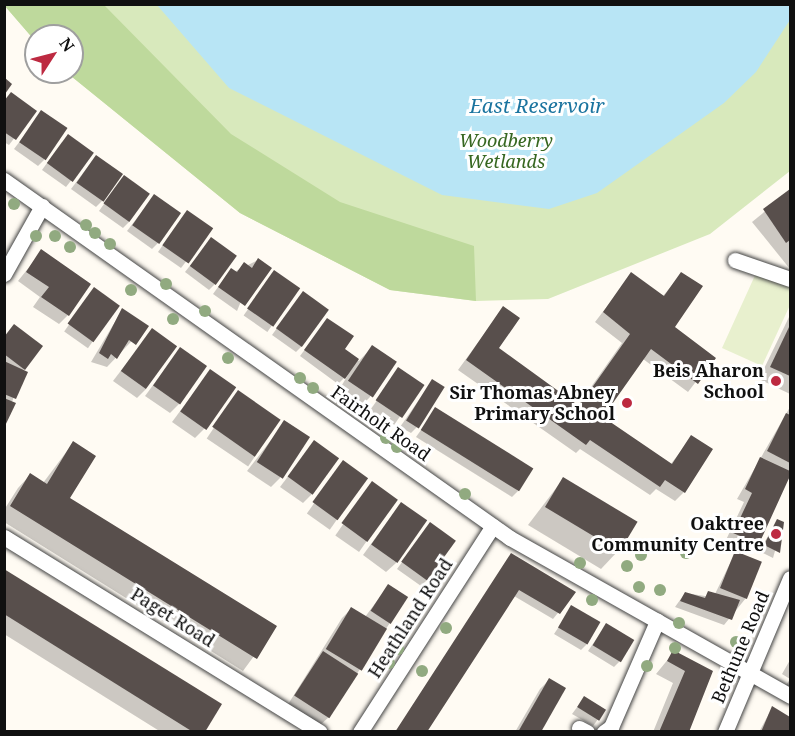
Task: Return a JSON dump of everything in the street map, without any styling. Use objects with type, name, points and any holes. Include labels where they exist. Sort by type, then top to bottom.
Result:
[{"type":"street","name":"Fairholt Road","points":[[4,180],[493,526],[790,696]]},
{"type":"street","points":[[4,274],[42,206]]},
{"type":"street","points":[[735,261],[790,279]]},
{"type":"street","name":"Heathland Road","points":[[360,732],[493,526]]},
{"type":"street","name":"Paget Road","points":[[4,537],[320,732]]},
{"type":"street","name":"Bethune Road","points":[[725,732],[790,578]]},
{"type":"street","points":[[604,732],[611,727],[657,621]]},
{"type":"green space","name":"Woodberry Wetlands","points":[[4,5],[790,5],[790,171],[710,234],[548,299],[476,301],[390,290],[240,213],[81,84],[84,84],[84,24],[24,24],[24,28]]},
{"type":"green space","points":[[4,5],[104,5],[231,134],[340,202],[474,246],[476,301],[390,290],[240,213],[81,84],[84,84],[84,24],[24,24],[24,28]]},
{"type":"green space","points":[[757,271],[790,287],[790,305],[762,366],[722,348]]},
{"type":"water","name":"East Reservoir","points":[[790,4],[790,20],[756,72],[724,103],[597,193],[549,209],[442,195],[229,88],[157,5]]},
{"type":"building","points":[[5,78],[12,84],[5,94]]},
{"type":"building","points":[[11,92],[37,111],[16,140],[4,132],[4,101]]},
{"type":"building","points":[[41,110],[68,128],[46,160],[19,142]]},
{"type":"building","points":[[68,134],[94,153],[73,182],[47,163]]},
{"type":"building","points":[[96,155],[123,174],[104,202],[76,183]]},
{"type":"building","points":[[124,175],[150,194],[129,222],[103,203]]},
{"type":"building","points":[[790,189],[790,240],[786,243],[763,209]]},
{"type":"building","points":[[154,194],[181,213],[159,244],[132,225]]},
{"type":"building","points":[[187,210],[213,228],[189,264],[162,245]]},
{"type":"building","points":[[211,237],[237,256],[216,285],[190,266]]},
{"type":"building","points":[[41,249],[91,284],[69,316],[41,297],[49,287],[26,272]]},
{"type":"building","points":[[258,258],[272,268],[245,306],[218,287],[231,268],[237,272],[244,262],[252,268]]},
{"type":"building","points":[[274,270],[300,288],[273,327],[247,309]]},
{"type":"building","points":[[631,272],[664,296],[681,272],[703,286],[675,327],[716,358],[698,384],[651,349],[603,417],[672,464],[691,435],[713,449],[685,493],[665,480],[660,487],[590,440],[586,445],[466,360],[503,306],[520,318],[499,348],[579,406],[630,334],[603,312]]},
{"type":"building","points":[[94,287],[120,306],[93,342],[68,323]]},
{"type":"building","points":[[303,291],[329,310],[302,347],[276,328]]},
{"type":"building","points":[[122,308],[149,326],[136,345],[129,340],[117,359],[111,354],[108,359],[99,353]]},
{"type":"building","points":[[327,318],[354,336],[345,349],[359,359],[345,379],[304,350]]},
{"type":"building","points":[[14,324],[43,346],[25,370],[4,354],[4,337]]},
{"type":"building","points":[[790,325],[790,376],[770,367]]},
{"type":"building","points":[[152,328],[177,346],[146,389],[121,371]]},
{"type":"building","points":[[372,345],[397,362],[373,397],[348,381]]},
{"type":"building","points":[[180,347],[207,366],[180,404],[153,386]]},
{"type":"building","points":[[4,361],[28,372],[16,399],[4,394]]},
{"type":"building","points":[[398,367],[425,385],[402,418],[376,400]]},
{"type":"building","points":[[210,369],[236,387],[206,430],[180,412]]},
{"type":"building","points":[[432,379],[445,387],[419,429],[406,421]]},
{"type":"building","points":[[238,390],[281,420],[255,457],[212,427]]},
{"type":"building","points":[[4,398],[16,403],[4,428]]},
{"type":"building","points":[[435,407],[533,468],[519,491],[421,430]]},
{"type":"building","points":[[786,413],[790,415],[790,463],[767,451]]},
{"type":"building","points":[[284,420],[310,437],[283,479],[257,462]]},
{"type":"building","points":[[314,440],[339,458],[313,495],[288,476]]},
{"type":"building","points":[[73,441],[96,456],[70,498],[277,626],[257,659],[10,506],[30,473],[47,484]]},
{"type":"building","points":[[760,457],[790,471],[790,476],[759,544],[733,533],[752,493],[745,489]]},
{"type":"building","points":[[343,460],[368,478],[338,520],[312,502]]},
{"type":"building","points":[[563,477],[638,522],[620,552],[545,507]]},
{"type":"building","points":[[372,481],[398,500],[367,542],[341,523]]},
{"type":"building","points":[[401,502],[427,520],[397,563],[371,545]]},
{"type":"building","name":"Oaktree Community Centre","points":[[777,519],[784,522],[780,553],[764,545]]},
{"type":"building","points":[[430,522],[456,541],[427,580],[401,562]]},
{"type":"building","points":[[735,551],[762,562],[747,599],[720,588]]},
{"type":"building","points":[[511,553],[576,592],[560,614],[519,590],[427,732],[395,732]]},
{"type":"building","points":[[4,569],[222,704],[205,732],[193,732],[4,614]]},
{"type":"building","points":[[388,584],[408,597],[391,624],[371,611]]},
{"type":"building","points":[[708,591],[740,600],[732,620],[680,601],[685,592],[705,598]]},
{"type":"building","points":[[571,605],[600,622],[587,645],[558,628]]},
{"type":"building","points":[[351,607],[387,629],[362,671],[326,649]]},
{"type":"building","points":[[606,623],[634,640],[621,662],[593,645]]},
{"type":"building","points":[[673,650],[713,671],[689,732],[659,732],[685,671],[667,661]]},
{"type":"building","points":[[323,651],[358,674],[329,718],[294,695]]},
{"type":"building","points":[[549,678],[566,688],[541,732],[518,732]]},
{"type":"building","points":[[584,696],[606,710],[599,721],[577,707]]},
{"type":"building","points":[[772,706],[790,717],[790,732],[761,732]]},
{"type":"place","name":"Beis Aharon School","points":[[776,381]]},
{"type":"place","name":"Sir Thomas Abney Primary School","points":[[627,403]]},
{"type":"place","name":"Oaktree Community Centre","points":[[776,534]]}]
